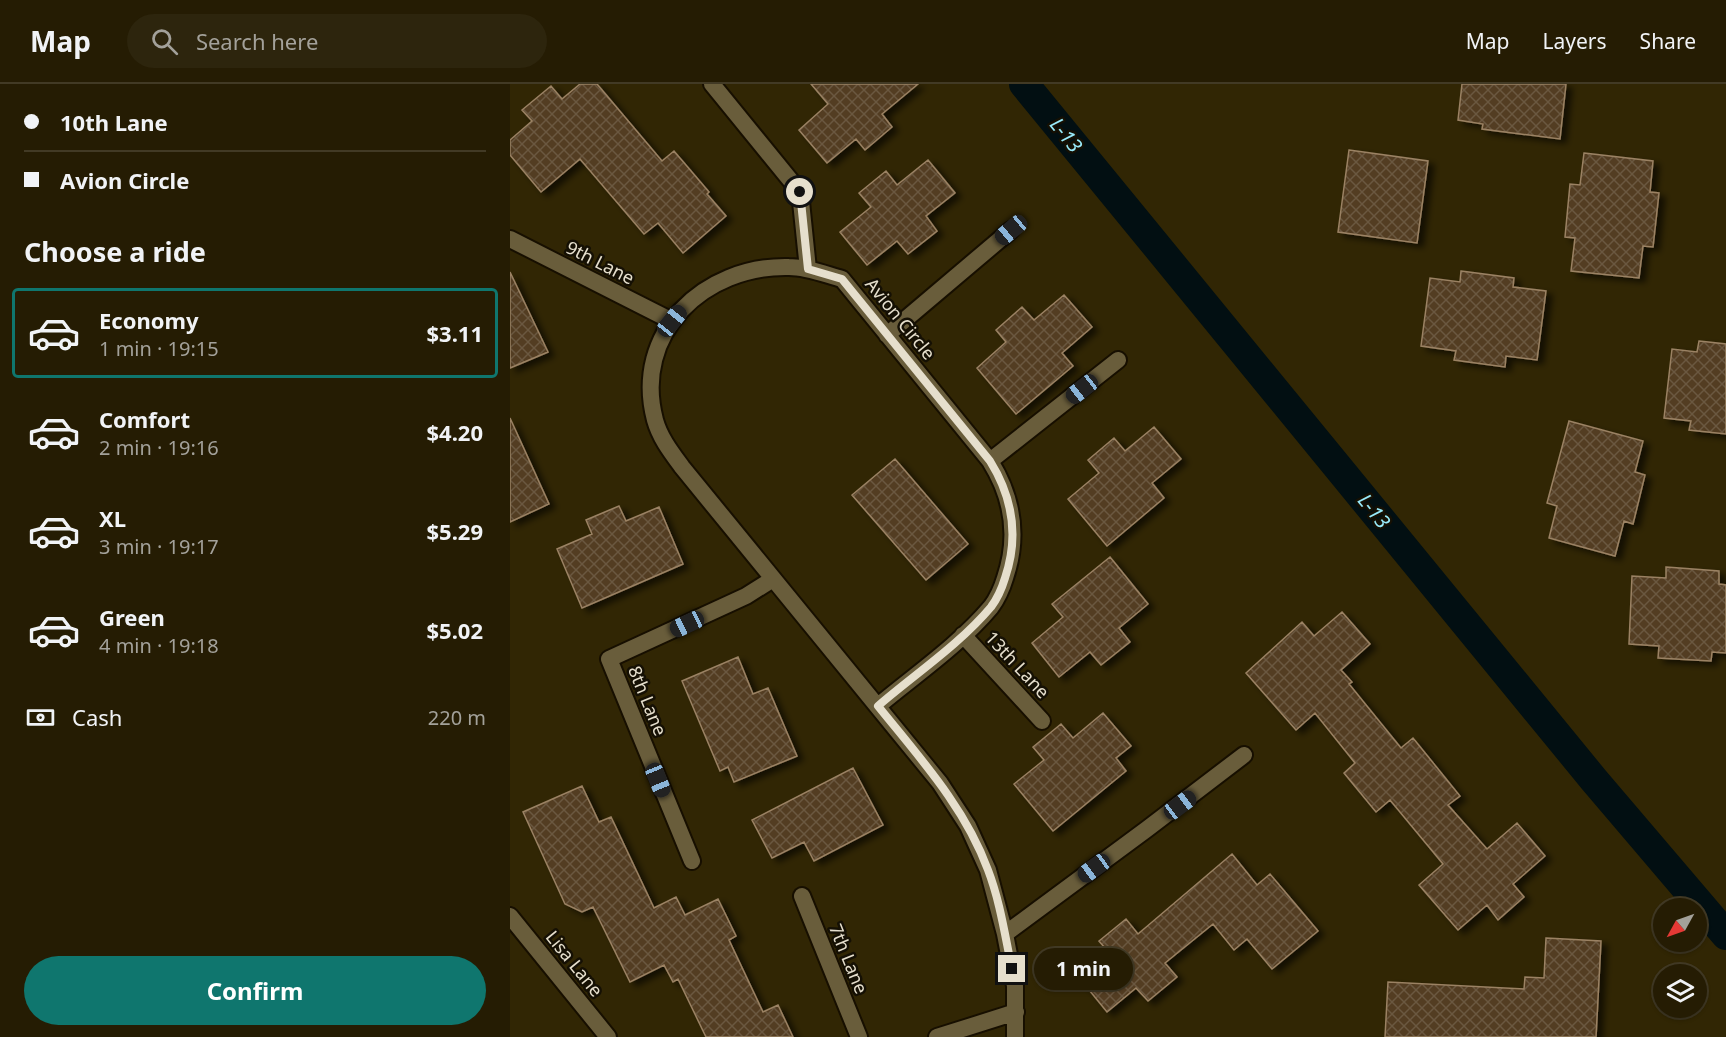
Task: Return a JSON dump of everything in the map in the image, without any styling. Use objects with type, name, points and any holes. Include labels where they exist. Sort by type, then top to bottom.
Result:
[{"type":"street","points":[[712,84],[800,192],[808,269]]},
{"type":"street","points":[[887,335],[1011,230]]},
{"type":"street","name":"9th Lane","points":[[510,239],[672,321]]},
{"type":"street","name":"Avion Circle","points":[[878,706],[963,635],[992,606],[1003,586],[1012,554],[1013,521],[1008,499],[1001,478],[990,461],[842,279],[808,269],[789,267],[765,268],[742,273],[720,281],[684,305],[661,340],[650,380],[651,401],[659,432],[682,467],[940,783],[968,826],[988,870],[1005,934],[1015,986],[1015,1037]]},
{"type":"street","points":[[990,461],[1118,360]]},
{"type":"street","name":"8th Lane","points":[[692,861],[609,660],[746,597],[773,579]]},
{"type":"street","name":"13th Lane","points":[[963,635],[1042,721]]},
{"type":"street","points":[[1005,934],[1148,830],[1244,756]]},
{"type":"street","name":"7th Lane","points":[[802,896],[859,1037]]},
{"type":"street","name":"Lisa Lane","points":[[510,916],[608,1037]]},
{"type":"street","points":[[937,1037],[1016,1012]]},
{"type":"building","points":[[580,84],[597,84],[662,161],[674,151],[726,216],[683,253],[658,223],[644,234],[580,159],[541,192],[510,155],[510,140],[532,121],[522,110],[551,86],[562,99]]},
{"type":"building","points":[[811,84],[918,84],[882,114],[892,127],[865,150],[856,139],[827,163],[799,130],[828,104]]},
{"type":"building","points":[[1462,84],[1566,84],[1560,139],[1482,129],[1483,124],[1458,120]]},
{"type":"building","points":[[1349,150],[1428,161],[1417,243],[1338,232]]},
{"type":"building","points":[[1584,153],[1653,161],[1650,192],[1659,193],[1653,247],[1643,246],[1639,278],[1571,271],[1575,238],[1565,237],[1570,184],[1580,185]]},
{"type":"building","points":[[928,160],[955,193],[926,216],[937,231],[908,254],[897,241],[867,265],[840,232],[871,207],[859,193],[886,171],[897,185]]},
{"type":"building","points":[[1461,271],[1514,278],[1513,287],[1546,291],[1537,360],[1506,356],[1505,367],[1454,360],[1456,351],[1421,346],[1430,278],[1460,282]]},
{"type":"building","points":[[510,272],[548,352],[510,368]]},
{"type":"building","points":[[1064,295],[1092,327],[1062,353],[1073,366],[1016,414],[977,368],[1006,342],[996,330],[1022,307],[1034,320]]},
{"type":"building","points":[[1699,341],[1726,344],[1726,434],[1689,430],[1691,421],[1664,418],[1672,349],[1697,352]]},
{"type":"building","points":[[510,418],[549,504],[510,522]]},
{"type":"building","points":[[1569,421],[1643,441],[1635,472],[1645,475],[1633,524],[1624,521],[1615,556],[1549,538],[1557,506],[1547,503]]},
{"type":"building","points":[[1154,427],[1181,459],[1152,483],[1164,498],[1107,546],[1068,499],[1099,473],[1088,460],[1114,438],[1125,451]]},
{"type":"building","points":[[895,459],[968,544],[926,580],[852,495]]},
{"type":"building","points":[[619,506],[626,521],[659,507],[683,564],[582,608],[557,549],[592,534],[586,520]]},
{"type":"building","points":[[1110,557],[1148,604],[1119,628],[1130,642],[1101,665],[1090,652],[1059,677],[1032,643],[1063,617],[1052,604]]},
{"type":"building","points":[[1666,567],[1719,571],[1719,584],[1726,585],[1726,653],[1712,652],[1711,661],[1658,658],[1659,646],[1629,644],[1632,576],[1666,578]]},
{"type":"building","points":[[1342,612],[1370,644],[1341,670],[1352,682],[1349,684],[1401,748],[1413,738],[1460,796],[1448,805],[1487,849],[1517,823],[1545,856],[1513,884],[1524,897],[1498,920],[1487,905],[1458,930],[1419,885],[1443,864],[1390,800],[1376,812],[1344,773],[1355,763],[1315,713],[1296,730],[1246,673],[1302,622],[1314,636]]},
{"type":"building","points":[[738,657],[753,694],[768,688],[797,756],[734,782],[728,767],[720,771],[682,681]]},
{"type":"building","points":[[1103,713],[1131,746],[1116,758],[1126,771],[1053,831],[1014,784],[1044,760],[1033,747],[1061,724],[1073,738]]},
{"type":"building","points":[[853,768],[883,825],[814,861],[804,842],[772,858],[752,820]]},
{"type":"building","points":[[582,786],[599,822],[611,817],[654,908],[676,897],[685,915],[718,899],[736,936],[729,940],[763,1012],[778,1005],[793,1037],[706,1037],[678,979],[673,982],[664,965],[630,982],[593,907],[582,912],[565,904],[523,812]]},
{"type":"building","points":[[1232,854],[1257,885],[1270,874],[1318,931],[1272,969],[1247,939],[1234,950],[1213,924],[1165,963],[1177,977],[1148,1001],[1136,988],[1107,1012],[1081,980],[1111,955],[1099,941],[1126,919],[1138,934]]},
{"type":"building","points":[[1546,938],[1601,941],[1596,1037],[1385,1037],[1388,982],[1524,989],[1525,977],[1544,978]]},
{"type":"waterway","name":"L-13","points":[[1024,84],[1594,780],[1726,935]]},
{"type":"route","points":[[800,192],[808,269],[842,279],[990,461],[1001,478],[1008,499],[1013,521],[1010,565],[1003,586],[992,606],[963,635],[878,706],[940,783],[968,826],[988,870],[1012,969]]}]
